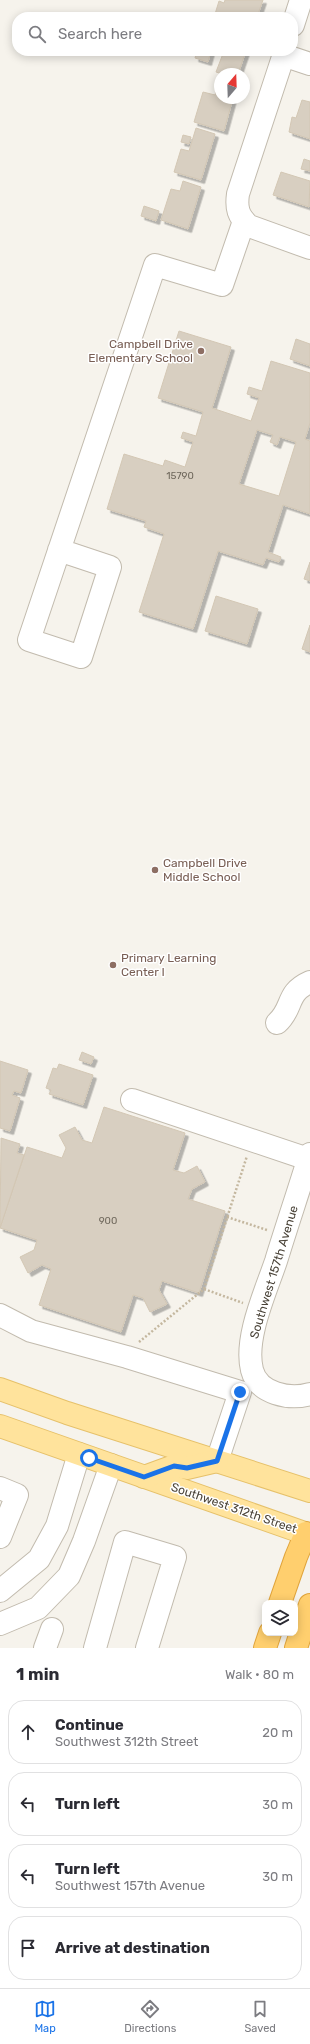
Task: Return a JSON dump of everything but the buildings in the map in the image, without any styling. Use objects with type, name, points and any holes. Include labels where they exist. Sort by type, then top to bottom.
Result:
[{"type":"highway","points":[[281,1600],[296,1557],[309,1532]]},
{"type":"highway","points":[[296,1648],[310,1605]]},
{"type":"highway","points":[[265,1648],[269,1636]]},
{"type":"main road","points":[[0,1389],[310,1491]]},
{"type":"main road","name":"Southwest 312th Street","points":[[0,1426],[144,1477],[309,1532]]},
{"type":"main road","points":[[144,1477],[174,1466],[187,1468],[217,1461]]},
{"type":"street","points":[[297,12],[301,0]]},
{"type":"street","points":[[283,56],[238,194],[238,210],[244,221],[259,230],[310,248]]},
{"type":"street","points":[[291,56],[310,64]]},
{"type":"street","points":[[59,550],[110,567],[81,657],[28,640],[155,265],[222,286],[244,221]]},
{"type":"street","points":[[277,1023],[285,1016],[292,994],[301,986],[310,982]]},
{"type":"street","points":[[132,1100],[309,1157]]},
{"type":"street","name":"Southwest 157th Avenue","points":[[309,1157],[256,1324],[251,1358],[252,1370],[256,1380],[264,1387],[287,1397],[299,1398],[310,1394]]},
{"type":"street","points":[[0,1315],[31,1331],[240,1392],[217,1461]]},
{"type":"street","points":[[0,1590],[39,1559],[56,1526],[79,1454]]},
{"type":"street","points":[[0,1624],[38,1608],[68,1576],[84,1541],[111,1465]]},
{"type":"street","points":[[0,1488],[17,1494],[0,1537]]},
{"type":"street","points":[[95,1648],[125,1542],[175,1557],[147,1648]]},
{"type":"path","points":[[127,1358],[130,1349],[204,1289],[249,1149]]},
{"type":"path","points":[[227,1217],[271,1232]]},
{"type":"path","points":[[204,1289],[248,1304]]},
{"type":"place","name":"Campbell Drive Elementary School","points":[[201,351]]},
{"type":"place","name":"Campbell Drive Middle School","points":[[155,870]]},
{"type":"place","name":"Primary Learning Center I","points":[[113,965]]},
{"type":"route","points":[[89,1458],[144,1477],[174,1466],[187,1468],[197,1467],[217,1461],[240,1392]]}]
